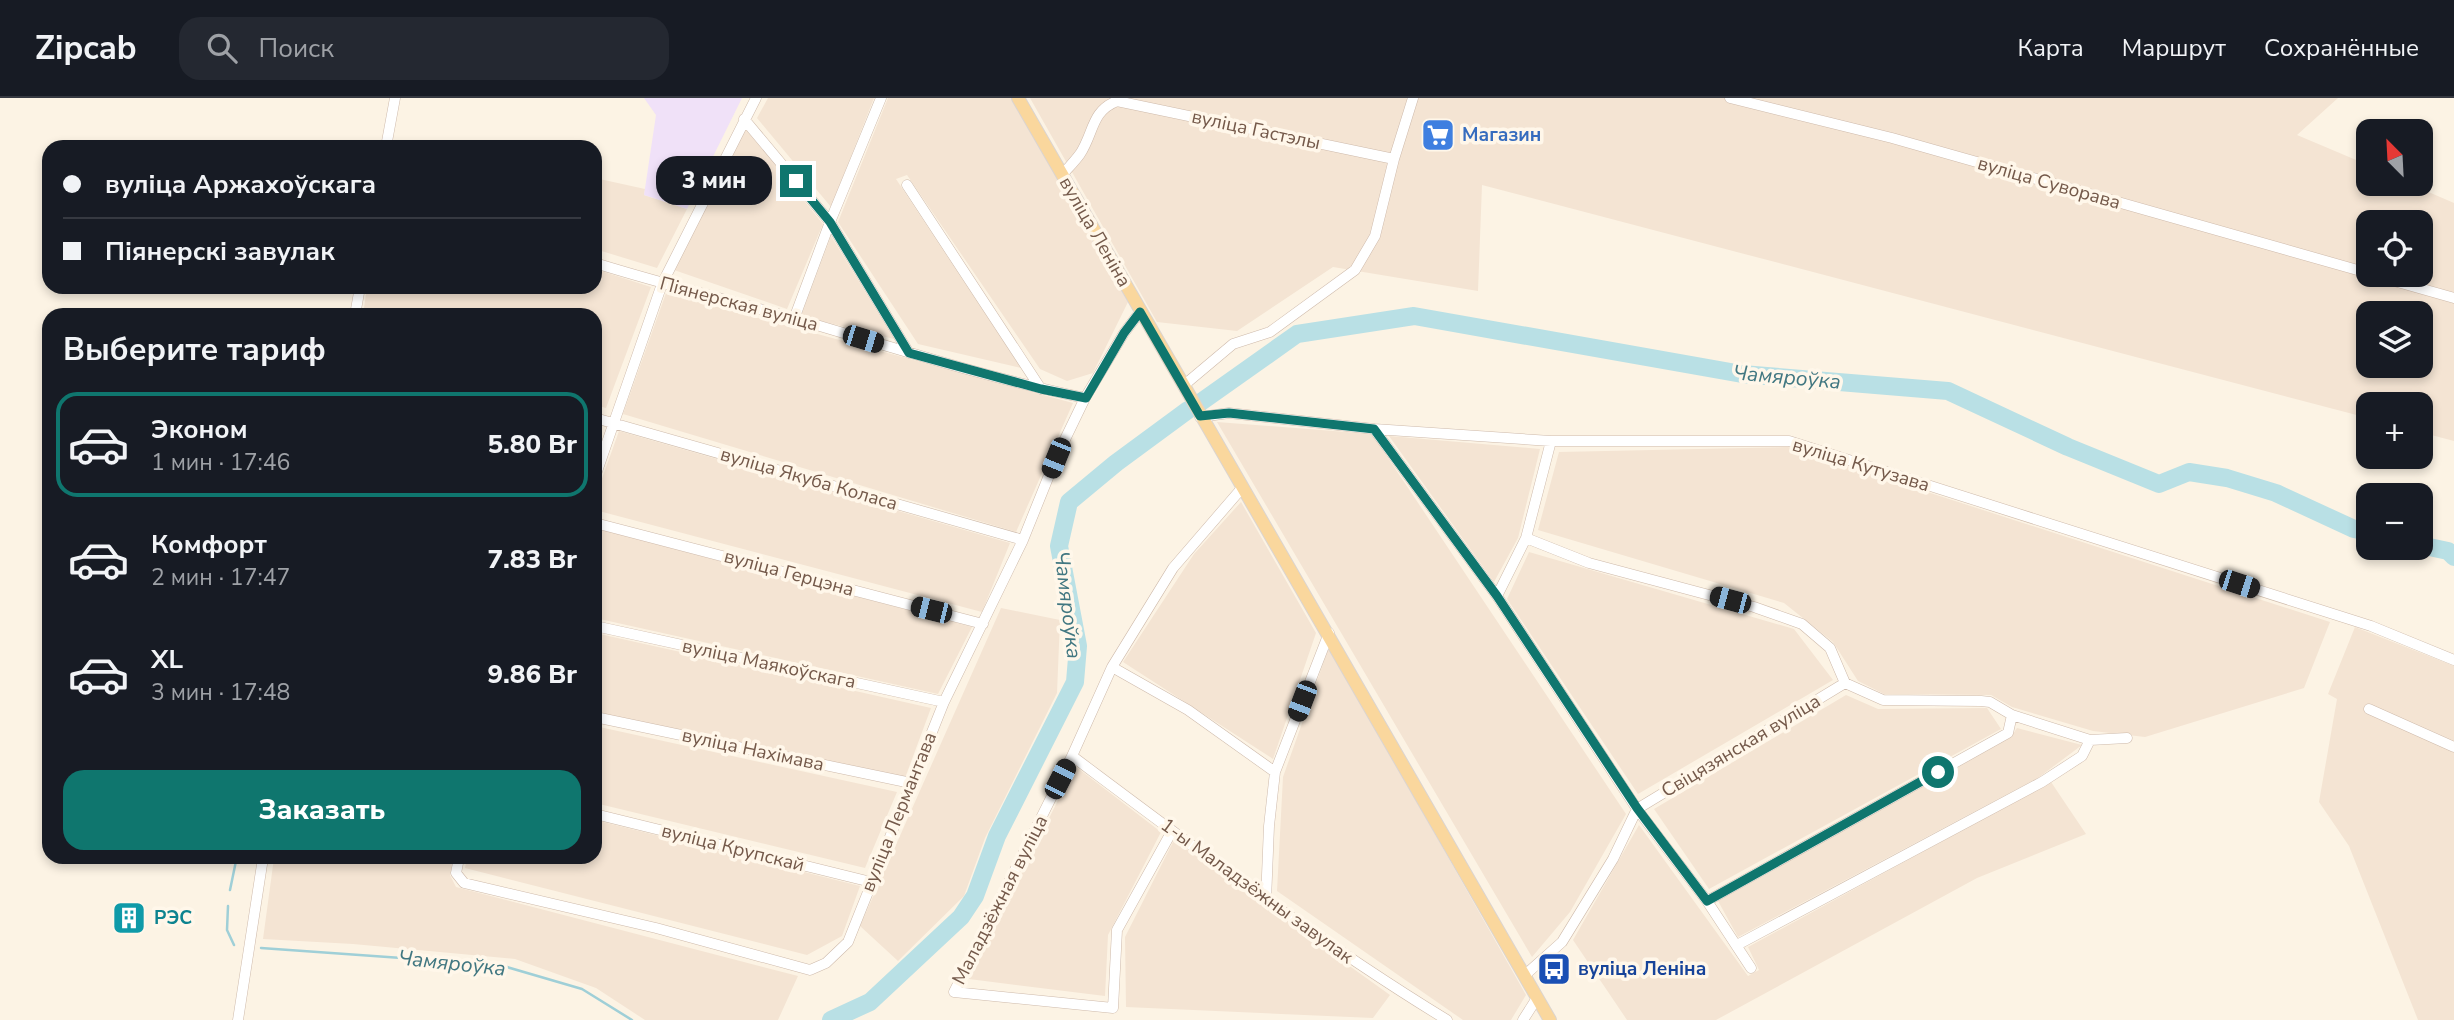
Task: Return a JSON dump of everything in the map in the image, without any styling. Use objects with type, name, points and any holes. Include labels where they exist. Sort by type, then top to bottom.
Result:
[{"type":"main road","name":"вуліца Леніна","points":[[1018,98],[1550,1020]]},
{"type":"street","points":[[387,140],[395,98]]},
{"type":"street","points":[[602,456],[662,284],[756,98]]},
{"type":"street","points":[[794,319],[881,98]]},
{"type":"street","points":[[1183,386],[1233,344],[1270,331],[1355,270],[1375,236],[1394,159],[1413,98]]},
{"type":"street","name":"вуліца Суворава","points":[[1730,98],[1892,138],[2356,270]]},
{"type":"street","name":"вуліца Гастэлы","points":[[1062,175],[1080,153],[1098,115],[1107,105],[1117,101],[1394,159]]},
{"type":"street","points":[[744,118],[830,222],[909,353]]},
{"type":"street","points":[[906,185],[1041,389]]},
{"type":"street","name":"Піянерская вуліца","points":[[602,264],[662,284],[909,353],[1041,389],[1086,398]]},
{"type":"street","points":[[2416,287],[2454,298]]},
{"type":"street","name":"вуліца Лермантава","points":[[458,864],[456,873],[464,883],[656,928],[810,970],[826,963],[848,942],[944,702],[1023,540],[1056,458],[1086,398],[1124,333],[1140,312]]},
{"type":"street","name":"вуліца Кутузава","points":[[1200,416],[1229,413],[1374,429],[1551,441],[1789,441],[2371,626],[2454,660]]},
{"type":"street","name":"вуліца Якуба Коласа","points":[[602,420],[1023,540]]},
{"type":"street","points":[[1374,429],[1497,596],[1637,808],[1707,901],[1751,968]]},
{"type":"street","points":[[1497,596],[1526,538],[1551,441]]},
{"type":"street","name":"Маладзёжная вуліца","points":[[1172,831],[1117,930],[1113,1008],[954,992],[1072,756],[1112,667],[1173,568],[1242,488]]},
{"type":"street","name":"вуліца Герцэна","points":[[602,525],[983,624]]},
{"type":"street","points":[[1526,538],[1589,563],[1754,607],[1802,624],[1830,648],[1845,683],[1883,700],[1990,702],[2012,715],[2090,740],[2127,738]]},
{"type":"street","name":"вуліца Маякоўскага","points":[[602,628],[944,702]]},
{"type":"street","points":[[1266,900],[1269,826],[1275,772],[1328,633]]},
{"type":"street","points":[[1112,667],[1188,710],[1275,772]]},
{"type":"street","name":"Свіцязянская вуліца","points":[[1637,808],[1845,683]]},
{"type":"street","points":[[2370,709],[2454,747]]},
{"type":"street","points":[[1707,901],[2008,733],[2012,715]]},
{"type":"street","name":"вуліца Нахімава","points":[[602,718],[911,783]]},
{"type":"street","points":[[1737,945],[2042,782],[2082,756],[2090,740]]},
{"type":"street","name":"1-ы Маладзёжны завулак","points":[[1072,756],[1266,900],[1382,980],[1447,1020]]},
{"type":"street","points":[[1525,975],[1562,942],[1613,859],[1637,808]]},
{"type":"street","name":"вуліца Крупскай","points":[[602,816],[871,882]]},
{"type":"street","points":[[238,1020],[262,864]]},
{"type":"street","points":[[1523,1020],[1537,998]]},
{"type":"shaded area","points":[[644,98],[742,98],[687,209],[644,195],[656,115]]},
{"type":"shaded area","points":[[768,98],[874,98],[831,207],[757,118]]},
{"type":"shaded area","points":[[888,98],[1012,98],[1128,302],[1093,373],[1067,381],[1040,369],[907,175],[896,179],[1021,368],[918,344],[838,222]]},
{"type":"shaded area","points":[[1030,98],[2338,98],[2297,135],[2356,160],[2356,196],[2433,194],[2454,203],[2454,441],[2433,435],[2433,392],[2356,392],[2356,415],[1482,185],[1478,291],[1333,267],[1237,331],[1157,322]]},
{"type":"shaded area","points":[[745,128],[823,224],[787,309],[674,270]]},
{"type":"shaded area","points":[[602,180],[645,189],[644,195],[687,209],[657,268],[602,251]]},
{"type":"shaded area","points":[[831,236],[894,339],[801,316]]},
{"type":"shaded area","points":[[602,271],[651,287],[606,408],[602,407],[602,308],[364,308],[366,294],[602,294]]},
{"type":"shaded area","points":[[666,293],[1073,403],[1016,532],[623,414]]},
{"type":"shaded area","points":[[1217,422],[1372,434],[1626,814],[1570,912],[1532,957]]},
{"type":"shaded area","points":[[619,431],[1010,543],[982,612],[602,512],[602,478]]},
{"type":"shaded area","points":[[1389,436],[1540,449],[1518,538],[1494,582]]},
{"type":"shaded area","points":[[1788,447],[2330,622],[2304,688],[2145,737],[2093,731],[2012,707],[1991,695],[1884,694],[1858,681],[1833,642],[1784,603],[1538,530],[1559,452]]},
{"type":"shaded area","points":[[1241,502],[1316,633],[1273,759],[1123,662],[1194,554]]},
{"type":"shaded area","points":[[602,530],[972,627],[938,694],[602,620]]},
{"type":"shaded area","points":[[1529,552],[1794,629],[1833,680],[1638,794],[1507,599]]},
{"type":"shaded area","points":[[1001,608],[1060,620],[1057,693],[985,838],[964,896],[898,961],[860,926]]},
{"type":"shaded area","points":[[2355,627],[2454,666],[2454,1020],[2418,1020],[2349,846],[2319,802],[2337,699],[2328,694]]},
{"type":"shaded area","points":[[602,635],[931,708],[905,778],[602,713]]},
{"type":"shaded area","points":[[1329,647],[1526,995],[1511,1020],[1463,1020],[1277,891],[1283,777]]},
{"type":"shaded area","points":[[1846,695],[1878,709],[1987,708],[2001,729],[1709,889],[1654,809]]},
{"type":"shaded area","points":[[602,728],[897,792],[865,868],[602,805]]},
{"type":"shaded area","points":[[2017,728],[2082,745],[2038,778],[1738,937],[1718,901],[2010,738]]},
{"type":"shaded area","points":[[1075,766],[1161,832],[1108,935],[1105,996],[969,979]]},
{"type":"shaded area","points":[[2051,782],[2086,834],[1977,878],[1716,1020],[1627,1020],[1573,940],[1639,825],[1748,976],[1759,970],[1748,947]]},
{"type":"shaded area","points":[[602,822],[860,886],[842,936],[807,955],[465,868],[466,864],[602,864]]},
{"type":"shaded area","points":[[1174,840],[1390,995],[1373,1018],[1126,1007],[1125,937]]},
{"type":"shaded area","points":[[273,864],[452,864],[450,875],[456,887],[798,976],[778,1020],[645,1020],[596,988],[515,959],[353,944],[263,939]]},
{"type":"waterway","name":"Чамяроўка","points":[[1201,402],[1297,334],[1414,316],[1742,374],[1948,391],[2068,447],[2159,484],[2189,472],[2227,478],[2276,493],[2356,529]]},
{"type":"waterway","name":"Чамяроўка","points":[[831,1020],[870,1002],[961,917],[975,896],[997,836],[1075,682],[1078,646],[1059,546],[1069,502],[1116,463],[1188,410]]},
{"type":"waterway","name":"Чамяроўка","points":[[2433,548],[2448,551],[2454,557]]},
{"type":"waterway","name":"Чамяроўка","points":[[230,890],[235,864]]},
{"type":"waterway","name":"Чамяроўка","points":[[228,906],[227,930],[234,945]]},
{"type":"waterway","name":"Чамяроўка","points":[[261,948],[500,965],[582,989],[632,1020]]},
{"type":"place","name":"Магазин","points":[[1438,135]]},
{"type":"place","name":"РЭС","points":[[129,918]]},
{"type":"place","name":"вуліца Леніна","points":[[1554,969]]},
{"type":"route","points":[[796,181],[830,222],[909,353],[1041,389],[1086,398],[1124,333],[1140,312],[1200,416],[1229,413],[1374,429],[1497,596],[1637,808],[1707,901],[1938,772]]}]
